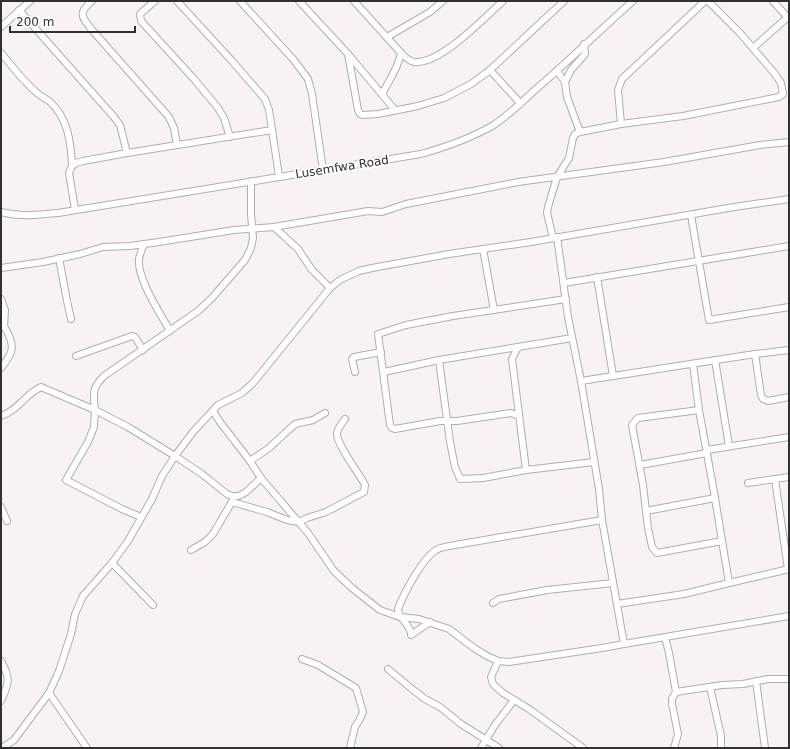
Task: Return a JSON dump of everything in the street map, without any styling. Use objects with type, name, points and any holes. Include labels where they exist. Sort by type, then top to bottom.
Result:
[{"type":"street","points":[[1,27],[30,1]]},
{"type":"street","points":[[92,1],[85,7],[82,12],[82,16],[92,30],[169,117],[174,128],[177,145]]},
{"type":"street","points":[[155,1],[140,14],[141,21],[194,79],[218,108],[224,118],[230,137]]},
{"type":"street","points":[[177,1],[261,93],[268,104],[279,176]]},
{"type":"street","points":[[240,1],[293,59],[308,79],[312,94],[322,170]]},
{"type":"street","points":[[300,1],[348,54],[395,110]]},
{"type":"street","points":[[354,1],[401,53],[409,60],[415,62],[423,61],[450,48],[503,1]]},
{"type":"street","points":[[387,37],[430,12],[443,1]]},
{"type":"street","name":"Lusemfwa Road","points":[[1,212],[12,215],[35,216],[421,154],[446,147],[471,137],[493,125],[557,71],[584,44],[633,1]]},
{"type":"street","points":[[621,124],[618,90],[622,79],[706,1],[753,48],[781,83],[783,94],[779,97],[683,116],[621,124],[575,134],[569,158],[557,177],[548,207],[547,213],[555,237],[564,283],[572,338],[599,489],[602,520],[624,644]]},
{"type":"street","points":[[753,48],[788,18],[773,1]]},
{"type":"street","points":[[348,54],[360,114],[363,115],[424,104],[444,98],[471,84],[490,70],[561,2]]},
{"type":"street","points":[[19,10],[114,117],[120,125],[127,153]]},
{"type":"street","points":[[580,132],[567,97],[565,82],[571,70],[586,54],[584,44]]},
{"type":"street","points":[[1,53],[32,88],[49,101],[63,120],[68,136],[72,166],[69,173],[75,209]]},
{"type":"street","points":[[382,94],[387,83],[398,67],[401,53]]},
{"type":"street","points":[[490,70],[520,103]]},
{"type":"street","points":[[557,71],[565,82]]},
{"type":"street","points":[[72,166],[83,161],[127,153],[272,130]]},
{"type":"street","points":[[1,268],[44,262],[103,247],[130,246],[234,230],[274,227],[368,211],[382,212],[395,207],[518,182],[664,162],[760,145],[789,142]]},
{"type":"street","points":[[141,517],[122,509],[66,480],[88,442],[94,427],[94,391],[96,384],[117,366],[143,350],[198,311],[211,299],[245,260],[253,243],[251,181]]},
{"type":"street","points":[[2,748],[14,740],[49,693],[59,671],[75,614],[83,596],[112,563],[128,541],[152,499],[162,476],[192,432],[218,405],[242,393],[253,383],[330,288],[340,280],[372,268],[789,199]]},
{"type":"street","points":[[691,215],[709,320],[789,307]]},
{"type":"street","points":[[274,227],[298,249],[312,270],[330,288]]},
{"type":"street","points":[[144,244],[139,259],[141,271],[152,299],[170,331]]},
{"type":"street","points":[[564,283],[789,246]]},
{"type":"street","points":[[483,249],[494,310]]},
{"type":"street","points":[[59,258],[71,319]]},
{"type":"street","points":[[597,277],[613,376]]},
{"type":"street","points":[[1,299],[5,310],[2,325],[10,336],[12,345],[11,356],[1,368]]},
{"type":"street","points":[[519,416],[511,413],[395,429],[392,428],[390,425],[378,335],[380,333],[406,326],[460,315],[566,299]]},
{"type":"street","points":[[76,356],[132,336],[135,337],[143,350]]},
{"type":"street","points":[[384,372],[439,360],[572,338]]},
{"type":"street","points":[[518,347],[512,359],[526,470]]},
{"type":"street","points":[[581,382],[715,360],[789,350]]},
{"type":"street","points":[[355,372],[352,359],[354,357],[381,352]]},
{"type":"street","points":[[755,354],[761,395],[763,399],[768,401],[789,397]]},
{"type":"street","points":[[439,360],[444,404],[453,457],[460,479],[483,478],[526,470],[594,462]]},
{"type":"street","points":[[715,360],[729,446]]},
{"type":"street","points":[[693,364],[699,410],[729,583]]},
{"type":"street","points":[[1,416],[14,410],[33,392],[41,387],[95,410],[128,427],[202,474],[234,499],[287,520],[299,522],[306,518],[326,512],[364,492],[365,485],[340,442],[337,434],[345,419]]},
{"type":"street","points":[[511,413],[518,406]]},
{"type":"street","points":[[699,410],[638,418],[632,425],[640,465],[648,528],[652,547],[654,551],[657,552],[722,541]]},
{"type":"street","points":[[213,411],[229,435],[250,461],[260,478],[299,522],[334,570],[352,588],[380,610],[400,617],[430,622],[449,629],[474,648],[498,661],[509,662],[602,648],[789,616]]},
{"type":"street","points":[[250,461],[268,448],[295,424],[313,420],[325,413]]},
{"type":"street","points":[[640,465],[707,452],[729,446],[789,437]]},
{"type":"street","points":[[748,483],[789,476]]},
{"type":"street","points":[[192,550],[205,542],[213,534],[234,499],[246,492],[260,478]]},
{"type":"street","points":[[617,604],[684,594],[788,569],[775,479]]},
{"type":"street","points":[[646,511],[715,498]]},
{"type":"street","points":[[1,507],[7,521]]},
{"type":"street","points":[[430,622],[411,636],[409,627],[398,613],[398,608],[416,575],[436,550],[454,545],[602,520]]},
{"type":"street","points":[[782,525],[789,523]]},
{"type":"street","points":[[112,563],[153,605]]},
{"type":"street","points":[[493,602],[500,599],[547,590],[613,583]]},
{"type":"street","points":[[665,637],[676,692],[672,699],[678,734],[674,748]]},
{"type":"street","points":[[302,659],[318,666],[356,688],[363,712],[362,717],[355,727],[350,748]]},
{"type":"street","points":[[1,661],[9,680],[8,686],[1,701]]},
{"type":"street","points":[[498,661],[491,674],[493,684],[503,693],[530,709],[584,748]]},
{"type":"street","points":[[388,669],[412,689],[440,707],[461,724],[499,748]]},
{"type":"street","points":[[676,692],[743,684],[768,679],[789,678]]},
{"type":"street","points":[[756,681],[765,748]]},
{"type":"street","points":[[710,687],[721,736],[722,748]]},
{"type":"street","points":[[49,693],[87,748]]},
{"type":"street","points":[[481,748],[495,725],[514,700]]}]
